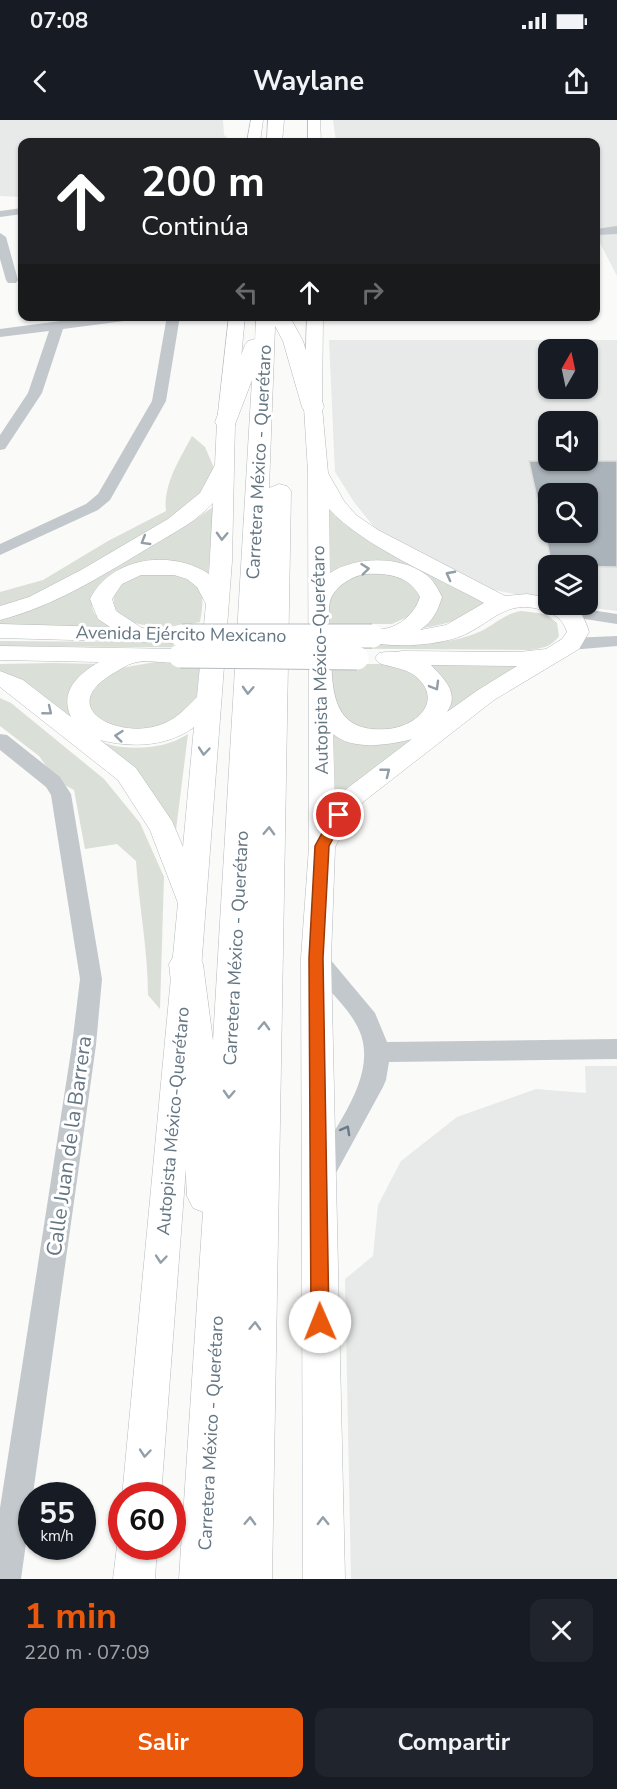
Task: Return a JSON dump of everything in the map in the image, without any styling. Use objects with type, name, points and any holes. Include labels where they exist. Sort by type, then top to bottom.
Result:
[{"type":"highway","points":[[275,138],[276,120]]},
{"type":"highway","points":[[288,138],[289,120]]},
{"type":"highway","points":[[226,422],[233,409],[247,361],[273,321]]},
{"type":"highway","name":"Carretera México - Querétaro","points":[[203,1579],[275,321]]},
{"type":"highway","name":"Carretera México - Querétaro","points":[[248,1579],[275,321]]},
{"type":"highway","points":[[277,321],[293,341],[313,407]]},
{"type":"highway","points":[[186,964],[198,1064],[216,1352]]},
{"type":"main road","points":[[255,138],[257,120]]},
{"type":"main road","points":[[314,120],[315,138]]},
{"type":"main road","name":"Autopista México-Querétaro","points":[[142,1482],[217,604],[226,422],[274,321]]},
{"type":"main road","name":"Autopista México-Querétaro","points":[[276,321],[313,407],[318,472],[322,846],[316,958],[324,1579]]},
{"type":"main road","points":[[0,612],[41,600],[68,587],[185,517],[206,498],[217,480],[225,456]]},
{"type":"main road","points":[[318,472],[335,504],[349,519],[371,534],[502,603]]},
{"type":"main road","points":[[208,701],[175,729],[142,738],[110,735],[97,729],[80,714],[78,704],[80,693],[86,682],[133,645],[106,614],[101,599],[108,585],[123,573],[149,568],[184,571],[204,581],[217,604]]},
{"type":"main road","points":[[320,600],[337,578],[351,571],[386,568],[416,577],[423,583],[431,597],[427,612],[417,622],[383,644],[435,681],[441,696],[441,703],[438,712],[422,727],[399,736],[372,737],[346,731],[330,716],[320,683]]},
{"type":"main road","name":"Avenida Ejército Mexicano","points":[[181,646],[357,658],[383,644],[445,633],[464,627],[485,611],[502,603],[538,602]]},
{"type":"main road","points":[[322,846],[339,815],[354,796],[486,695],[562,650],[578,632],[570,615]]},
{"type":"main road","name":"Avenida Ejército Mexicano","points":[[0,631],[133,645]]},
{"type":"main road","name":"Avenida Ejército Mexicano","points":[[0,653],[133,645],[383,644],[519,659],[562,650]]},
{"type":"main road","points":[[0,678],[15,685],[128,774],[163,828],[190,904]]},
{"type":"main road","points":[[134,1579],[136,1560]]},
{"type":"street","points":[[0,213],[18,211]]},
{"type":"street","points":[[600,232],[617,230]]},
{"type":"street","points":[[0,237],[12,280]]},
{"type":"street","points":[[0,333],[94,321]]},
{"type":"street","points":[[0,550],[92,507],[104,497],[159,401],[173,321]]},
{"type":"street","points":[[0,446],[35,393],[57,326]]},
{"type":"street","points":[[591,615],[617,619]]},
{"type":"street","points":[[562,650],[617,641]]},
{"type":"street","name":"Calle Juan de la Barrera","points":[[0,740],[53,782],[61,794],[91,979],[84,1045],[5,1579]]},
{"type":"street","points":[[316,958],[367,1020],[378,1052],[374,1080],[318,1182]]},
{"type":"street","points":[[378,1052],[617,1049]]},
{"type":"shaded area","points":[[0,120],[223,120],[224,135],[227,138],[18,138],[18,197],[0,196]]},
{"type":"shaded area","points":[[333,120],[617,120],[617,276],[600,243],[600,138],[335,138]]},
{"type":"shaded area","points":[[329,340],[538,340],[538,399],[598,399],[598,340],[617,340],[617,611],[598,609],[598,555],[538,555],[538,599],[484,588],[382,537],[354,502],[335,472]]},
{"type":"shaded area","points":[[192,436],[205,447],[214,468],[213,480],[182,514],[29,599],[0,606],[0,592],[43,580],[108,541],[166,511],[170,481]]},
{"type":"shaded area","points":[[327,501],[335,516],[387,551],[485,601],[484,605],[451,622],[415,629],[436,606],[397,565],[328,581]]},
{"type":"shaded area","points":[[213,507],[208,579],[125,568],[104,579],[92,599],[92,609],[96,616],[112,626],[0,626],[0,618],[29,610],[67,593],[147,549]]},
{"type":"shaded area","points":[[163,572],[197,586],[202,599],[200,622],[176,626],[146,625],[132,622],[122,616],[115,607],[114,594],[123,583],[135,577]]},
{"type":"shaded area","points":[[363,573],[397,574],[419,591],[420,600],[416,613],[392,624],[328,624],[329,604],[334,591],[338,586]]},
{"type":"shaded area","points":[[521,611],[547,615],[557,623],[559,636],[553,643],[530,650],[0,646],[0,641],[430,643],[463,638]]},
{"type":"shaded area","points":[[155,662],[200,664],[196,702],[187,720],[125,733],[94,721],[86,695],[116,669]]},
{"type":"shaded area","points":[[0,664],[101,664],[72,687],[68,698],[68,709],[72,719],[80,728],[100,741],[122,747],[139,748],[172,742],[188,734],[176,830],[133,771],[0,678]]},
{"type":"shaded area","points":[[328,664],[386,664],[403,668],[429,683],[433,708],[402,731],[365,731],[332,711]]},
{"type":"shaded area","points":[[425,664],[521,664],[331,813],[333,731],[389,743],[416,736],[439,720]]},
{"type":"shaded area","points":[[0,698],[11,703],[104,779],[140,823],[164,877],[160,1009],[148,995],[147,961],[136,861],[117,844],[85,849],[74,790],[56,780],[39,756],[0,726]]},
{"type":"shaded area","points":[[585,1066],[617,1066],[617,1579],[351,1579],[345,1279],[373,1256],[378,1205],[401,1161],[457,1117],[536,1089],[586,1093]]},
{"type":"building","points":[[529,461],[538,461],[538,471],[598,471],[598,461],[617,461],[617,567],[598,567],[598,555],[550,555],[547,543],[598,543],[598,483],[538,483],[538,502]]},
{"type":"route","points":[[320,1322],[316,958],[322,846],[339,815]]}]
